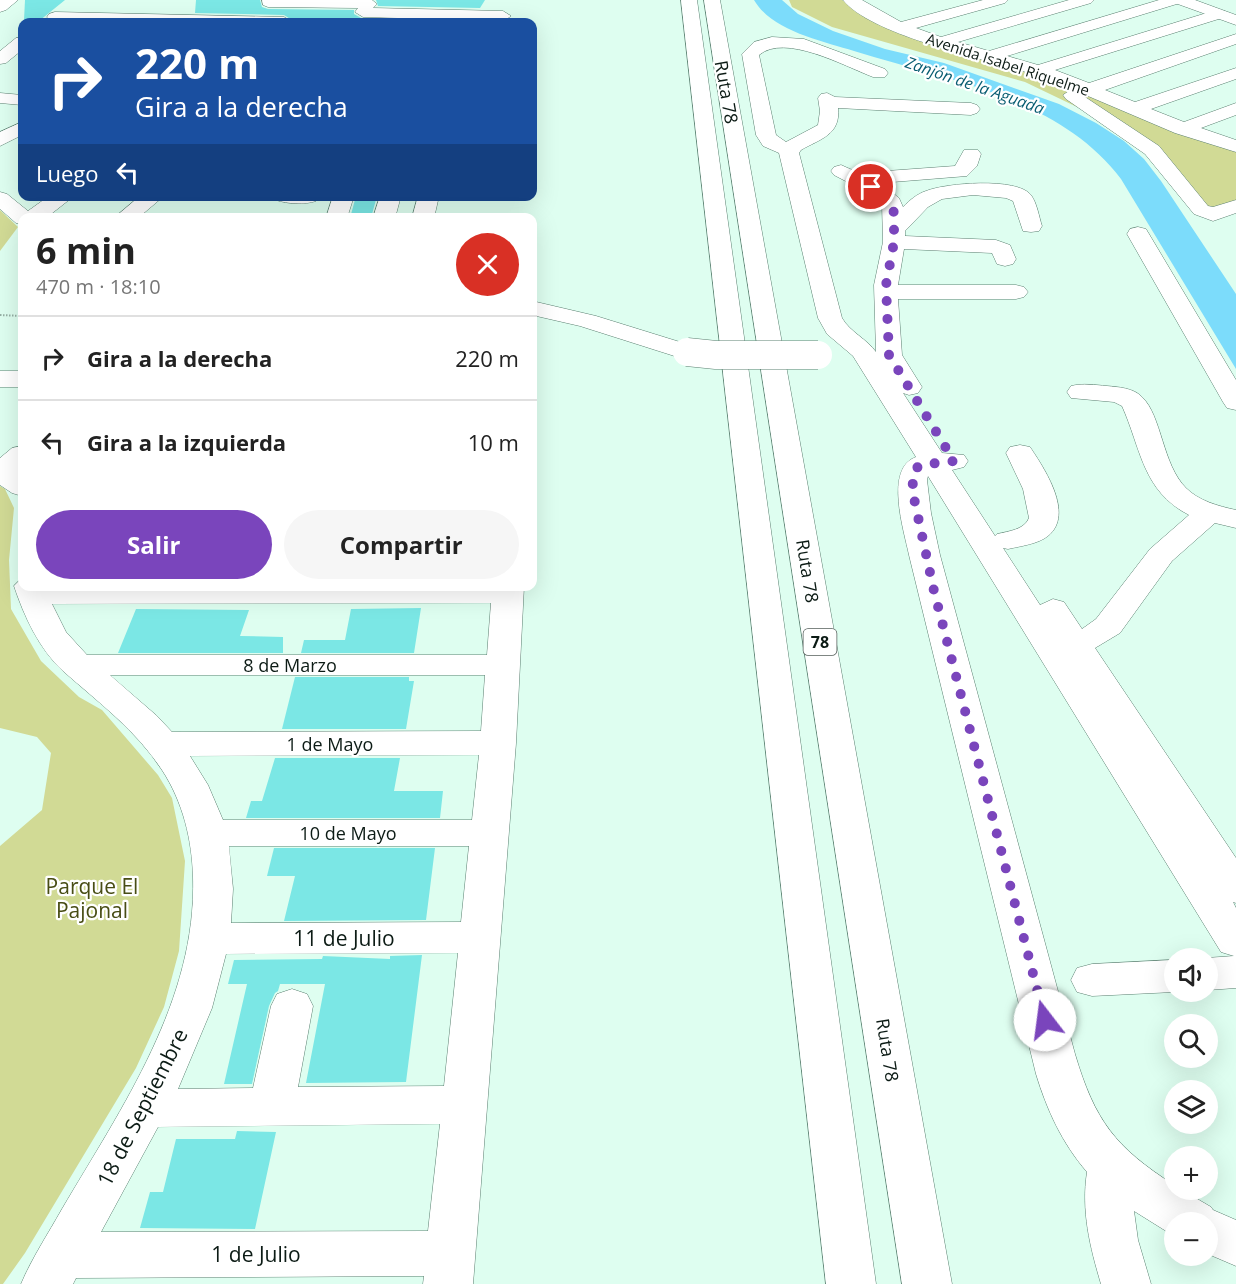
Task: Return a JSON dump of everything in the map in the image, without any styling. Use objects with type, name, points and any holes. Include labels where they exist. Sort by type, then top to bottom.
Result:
[{"type":"main road","points":[[0,7],[10,0]]},
{"type":"main road","points":[[54,18],[76,0]]},
{"type":"main road","name":"Ruta 78","points":[[689,0],[851,1284]]},
{"type":"main road","name":"Ruta 78","points":[[712,0],[927,1284]]},
{"type":"main road","name":"Avenida Isabel Riquelme","points":[[851,0],[869,13],[901,27],[942,42],[1038,70],[1085,98],[1133,109],[1182,129],[1236,146]]},
{"type":"main road","points":[[901,27],[1000,0]]},
{"type":"main road","points":[[942,42],[1086,0]]},
{"type":"main road","points":[[989,56],[1175,0]]},
{"type":"main road","points":[[1180,0],[1236,20]]},
{"type":"main road","points":[[1206,0],[1236,11]]},
{"type":"main road","points":[[253,18],[268,1],[365,10],[504,13]]},
{"type":"main road","points":[[122,18],[137,5]]},
{"type":"main road","points":[[869,13],[889,7]]},
{"type":"main road","points":[[187,18],[198,8]]},
{"type":"main road","points":[[1038,70],[1219,14]]},
{"type":"main road","points":[[1085,98],[1236,39]]},
{"type":"main road","points":[[789,150],[771,142],[766,135],[750,54],[758,46],[786,41],[879,74]]},
{"type":"main road","points":[[7,64],[18,48]]},
{"type":"main road","points":[[1133,109],[1236,73]]},
{"type":"main road","points":[[1,98],[18,100]]},
{"type":"main road","points":[[1085,98],[1124,118],[1236,159]]},
{"type":"main road","points":[[1085,98],[1152,150],[1201,210],[1213,215],[1236,206]]},
{"type":"main road","points":[[789,150],[796,144],[821,134],[836,124],[827,100],[971,109]]},
{"type":"main road","points":[[1182,129],[1236,109]]},
{"type":"main road","points":[[4,148],[18,132]]},
{"type":"main road","points":[[789,150],[830,318],[836,329],[858,346],[877,355],[1029,592],[1076,658],[1124,739],[1236,941]]},
{"type":"main road","points":[[877,355],[894,235],[892,202],[887,196],[849,175],[960,172],[967,166],[971,154]]},
{"type":"main road","points":[[894,235],[925,199],[958,189],[1014,193],[1022,197],[1031,226]]},
{"type":"main road","points":[[0,198],[18,213]]},
{"type":"main road","points":[[38,213],[56,201]]},
{"type":"main road","points":[[131,213],[147,201]]},
{"type":"main road","points":[[1138,234],[1236,402]]},
{"type":"main road","points":[[894,235],[996,247],[1002,250],[1005,260]]},
{"type":"main road","points":[[887,292],[1016,292]]},
{"type":"main road","points":[[537,309],[587,321],[687,351],[716,356],[877,355]]},
{"type":"main road","points":[[0,379],[18,379]]},
{"type":"main road","points":[[1080,392],[1119,395],[1132,401],[1170,488],[1189,505],[1222,516]]},
{"type":"main road","points":[[0,439],[18,441]]},
{"type":"main road","points":[[1008,540],[1037,531],[1045,520],[1037,489],[1020,453]]},
{"type":"main road","points":[[18,457],[0,472],[18,484]]},
{"type":"main road","points":[[944,462],[1008,540],[1029,592]]},
{"type":"main road","points":[[944,462],[921,465],[915,469],[912,489],[934,591],[1012,897],[1070,1108],[1081,1128],[1112,1166],[1140,1188],[1178,1212]]},
{"type":"main road","points":[[1076,658],[1108,626],[1161,555],[1222,516]]},
{"type":"main road","name":"18 de Septiembre","points":[[31,591],[49,630],[76,665],[132,711],[162,744],[191,788],[207,833],[212,880],[208,939],[201,976],[189,1015],[170,1060],[54,1270]]},
{"type":"main road","points":[[449,1269],[498,743],[508,591]]},
{"type":"main road","name":"8 de Marzo","points":[[76,665],[503,665]]},
{"type":"main road","points":[[1124,739],[1236,889]]},
{"type":"main road","name":"1 de Mayo","points":[[162,744],[498,743]]},
{"type":"main road","name":"10 de Mayo","points":[[207,833],[489,833]]},
{"type":"main road","name":"11 de Julio","points":[[208,939],[480,937]]},
{"type":"main road","points":[[1218,973],[1236,972]]},
{"type":"main road","points":[[1092,980],[1164,976]]},
{"type":"main road","points":[[272,1107],[292,1006]]},
{"type":"main road","points":[[144,1108],[465,1106]]},
{"type":"main road","points":[[1112,1166],[1108,1189],[1108,1214],[1125,1284]]},
{"type":"main road","points":[[1218,1235],[1236,1244]]},
{"type":"main road","name":"1 de Julio","points":[[54,1270],[449,1269]]},
{"type":"path","points":[[0,315],[18,316]]},
{"type":"green space","points":[[789,0],[842,0],[876,22],[1048,78],[1236,152],[1236,205],[1200,214],[1158,148],[1025,82],[832,27],[792,7]]},
{"type":"green space","points":[[0,210],[18,227],[0,251]]},
{"type":"green space","name":"Parque El Pajonal","points":[[0,486],[5,489],[14,508],[9,560],[11,609],[41,661],[79,697],[102,710],[158,775],[172,798],[185,861],[179,951],[164,1007],[136,1068],[25,1253],[3,1284],[0,1284],[0,846],[42,810],[51,753],[37,737],[0,728]]},
{"type":"water","name":"Zanjón de la Aguada","points":[[754,0],[782,0],[798,14],[833,31],[885,49],[944,63],[1059,104],[1124,141],[1144,159],[1161,181],[1236,294],[1236,369],[1121,179],[1096,151],[1066,128],[1034,110],[999,95],[799,33],[773,20]]},
{"type":"building","points":[[25,0],[65,0],[43,18],[24,18]]},
{"type":"building","points":[[196,0],[260,0],[262,7],[268,9],[354,10],[354,14],[361,18],[289,18],[284,15],[195,13]]},
{"type":"building","points":[[376,0],[485,0],[480,8],[378,6]]},
{"type":"building","points":[[355,201],[376,201],[372,213],[351,213]]},
{"type":"building","points":[[421,608],[414,653],[301,653],[304,640],[345,640],[351,609]]},
{"type":"building","points":[[136,609],[249,610],[240,636],[283,637],[283,653],[118,653]]},
{"type":"building","points":[[295,677],[409,677],[409,681],[414,681],[406,729],[282,729]]},
{"type":"building","points":[[275,758],[400,758],[394,791],[443,791],[440,818],[246,818],[251,801],[262,801]]},
{"type":"building","points":[[274,848],[435,848],[426,920],[284,921],[295,876],[267,876]]},
{"type":"building","points":[[422,955],[406,1082],[306,1083],[325,984],[280,984],[269,1006],[252,1084],[224,1084],[247,984],[228,984],[234,960],[322,959],[323,956],[390,959],[390,956]]},
{"type":"building","points":[[237,1131],[276,1132],[255,1229],[140,1228],[150,1192],[163,1192],[176,1139],[235,1139]]},
{"type":"route","points":[[871,187],[887,196],[892,202],[894,214],[894,242],[886,285],[889,355],[954,461],[921,465],[915,469],[912,489],[934,591],[1045,1020]]}]
